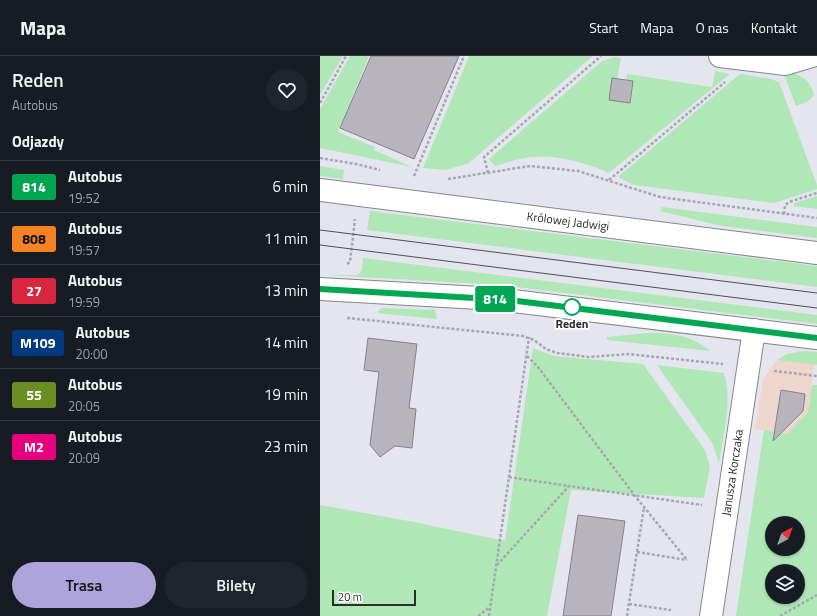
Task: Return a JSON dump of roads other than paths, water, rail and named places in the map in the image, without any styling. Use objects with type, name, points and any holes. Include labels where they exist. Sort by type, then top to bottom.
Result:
[{"type":"street","points":[[720,56],[785,64],[812,56]]},
{"type":"street","points":[[815,56],[817,61]]},
{"type":"street","name":"Królowej Jadwigi","points":[[320,190],[817,253]]},
{"type":"street","points":[[320,289],[389,294],[490,298],[817,338]]},
{"type":"street","name":"Janusza Korczaka","points":[[711,616],[754,330]]},
{"type":"tram line","points":[[320,230],[817,293]]},
{"type":"tram line","points":[[320,245],[817,308]]},
{"type":"place","name":"Reden","points":[[572,307]]}]
